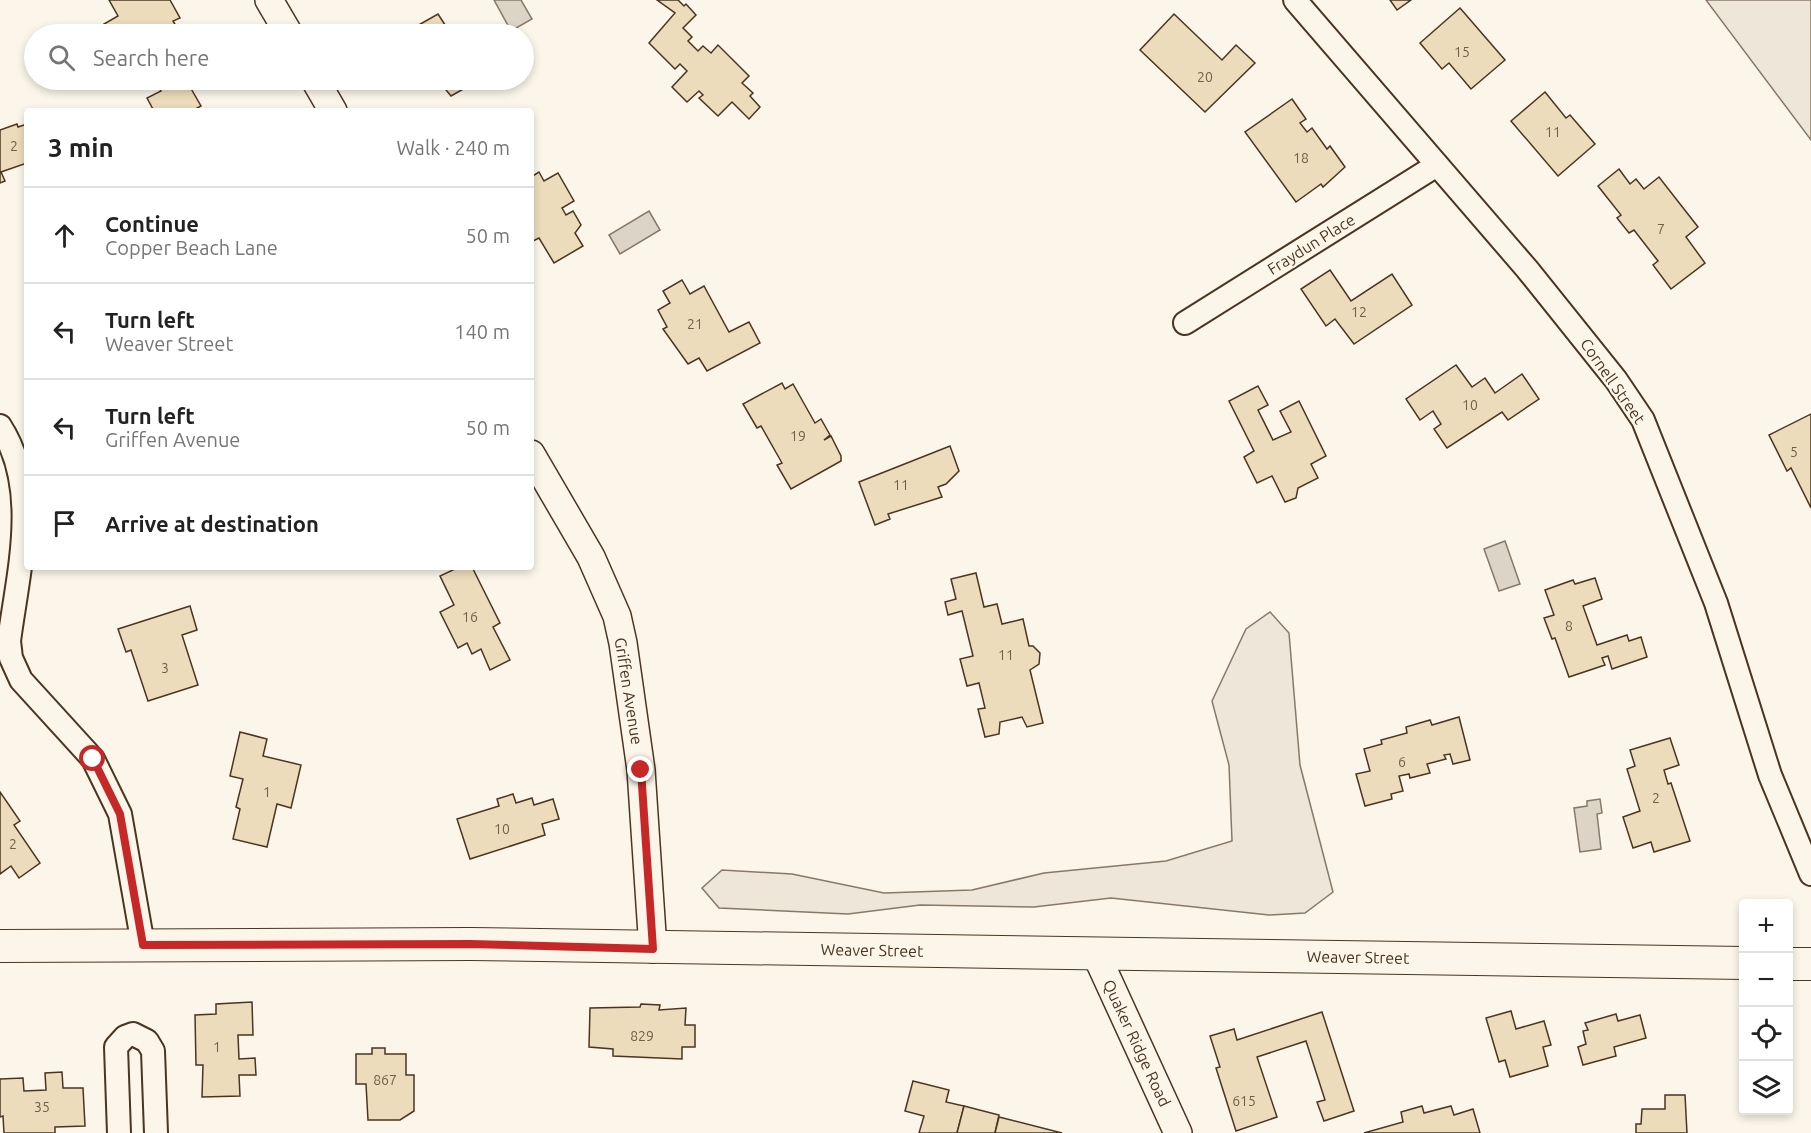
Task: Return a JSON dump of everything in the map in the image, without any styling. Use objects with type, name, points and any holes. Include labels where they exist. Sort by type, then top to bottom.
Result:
[{"type":"main road","name":"Weaver Street","points":[[0,946],[470,944],[653,949],[1095,952],[1739,963]]},
{"type":"main road","points":[[1793,964],[1811,964]]},
{"type":"street","points":[[269,0],[283,24]]},
{"type":"street","name":"Cornell Street","points":[[1295,0],[1534,278],[1616,380],[1643,420],[1716,603],[1770,775],[1811,873]]},
{"type":"street","points":[[321,90],[331,108]]},
{"type":"street","name":"Fraydun Place","points":[[1185,323],[1437,165]]},
{"type":"street","points":[[0,426],[9,440],[22,488],[24,523],[9,641],[11,658],[21,681],[93,759],[120,814],[143,945]]},
{"type":"street","name":"Griffen Avenue","points":[[534,459],[591,557],[616,616],[624,643],[641,770],[653,949]]},
{"type":"street","name":"Quaker Ridge Road","points":[[1095,952],[1178,1133]]},
{"type":"street","points":[[119,1133],[116,1047],[125,1037],[133,1034],[147,1041],[153,1051],[156,1133]]},
{"type":"shaded area","points":[[494,0],[521,0],[532,19],[523,24],[507,24]]},
{"type":"shaded area","points":[[1706,0],[1811,0],[1811,140]]},
{"type":"shaded area","points":[[649,211],[660,230],[620,254],[609,235]]},
{"type":"shaded area","points":[[1505,541],[1520,584],[1499,591],[1484,549]]},
{"type":"shaded area","points":[[1270,612],[1289,633],[1300,765],[1333,892],[1305,913],[1269,915],[1111,898],[1034,907],[920,905],[848,914],[719,908],[702,888],[722,870],[792,874],[884,893],[972,890],[1044,873],[1166,861],[1232,841],[1229,765],[1212,701],[1246,629]]},
{"type":"shaded area","points":[[1600,799],[1602,813],[1597,814],[1601,849],[1580,852],[1574,808],[1587,806],[1587,801]]},
{"type":"building","points":[[109,0],[170,0],[180,18],[173,21],[175,24],[104,24],[118,16]]},
{"type":"building","points":[[657,0],[678,0],[684,6],[686,4],[696,15],[683,28],[692,37],[688,41],[698,51],[703,46],[711,53],[718,45],[749,76],[742,83],[753,93],[750,96],[760,107],[749,119],[732,102],[718,116],[699,98],[703,95],[699,91],[687,102],[672,87],[687,71],[680,64],[675,69],[649,43],[675,13]]},
{"type":"building","points":[[1390,0],[1411,0],[1397,10]]},
{"type":"building","points":[[1460,8],[1505,60],[1471,89],[1449,63],[1442,69],[1420,43]]},
{"type":"building","points":[[438,14],[444,24],[420,24]]},
{"type":"building","points":[[1174,14],[1222,60],[1236,45],[1255,63],[1205,112],[1140,50]]},
{"type":"building","points":[[192,90],[201,106],[197,108],[152,108],[147,98],[161,91]]},
{"type":"building","points":[[446,90],[462,90],[451,96]]},
{"type":"building","points":[[1545,92],[1566,118],[1570,115],[1595,144],[1558,176],[1511,121]]},
{"type":"building","points":[[1292,99],[1306,119],[1300,123],[1307,132],[1312,128],[1327,149],[1330,146],[1345,167],[1323,187],[1321,184],[1296,202],[1245,132]]},
{"type":"building","points":[[17,124],[18,127],[24,125],[24,164],[1,172],[5,181],[0,183],[0,130]]},
{"type":"building","points":[[1619,169],[1630,184],[1636,179],[1644,189],[1659,177],[1698,227],[1686,237],[1705,263],[1671,289],[1653,265],[1658,261],[1634,230],[1629,233],[1617,218],[1621,215],[1598,186]]},
{"type":"building","points":[[539,172],[544,181],[558,173],[574,201],[562,208],[566,215],[573,211],[581,225],[575,233],[583,246],[554,263],[539,238],[534,240],[534,175]]},
{"type":"building","points":[[1330,270],[1351,301],[1392,274],[1412,305],[1354,344],[1335,319],[1326,326],[1301,289]]},
{"type":"building","points":[[682,280],[690,294],[704,286],[729,332],[749,322],[760,343],[707,371],[699,358],[688,364],[663,329],[667,327],[658,310],[670,303],[663,291]]},
{"type":"building","points":[[1456,365],[1472,387],[1485,378],[1495,393],[1522,374],[1539,399],[1508,420],[1502,412],[1447,448],[1434,429],[1441,424],[1433,411],[1420,420],[1406,399]]},
{"type":"building","points":[[782,383],[785,389],[793,384],[815,423],[821,419],[830,435],[824,440],[831,436],[841,456],[841,461],[791,489],[777,465],[782,463],[761,426],[757,428],[743,404]]},
{"type":"building","points":[[1258,386],[1268,405],[1258,410],[1273,440],[1291,432],[1280,411],[1299,401],[1326,456],[1311,464],[1318,478],[1298,488],[1296,498],[1285,502],[1272,476],[1257,483],[1244,457],[1254,451],[1229,401]]},
{"type":"building","points":[[1811,414],[1811,508],[1791,468],[1787,471],[1769,435]]},
{"type":"building","points":[[950,446],[959,471],[946,484],[938,487],[942,497],[888,514],[890,519],[875,525],[859,482]]},
{"type":"building","points":[[453,570],[474,570],[500,623],[493,627],[510,660],[490,670],[481,649],[472,654],[467,643],[458,648],[440,612],[454,605],[440,576]]},
{"type":"building","points":[[976,573],[984,607],[997,604],[1002,624],[1023,619],[1029,646],[1033,646],[1040,653],[1039,664],[1030,670],[1043,723],[1027,727],[1022,717],[1000,722],[999,734],[985,737],[978,709],[985,708],[979,683],[967,686],[960,659],[973,656],[962,611],[948,615],[945,602],[956,599],[951,579]]},
{"type":"building","points":[[1595,578],[1602,599],[1583,606],[1597,645],[1627,635],[1629,641],[1641,637],[1647,657],[1612,669],[1608,656],[1602,658],[1605,665],[1569,677],[1555,638],[1552,639],[1544,618],[1554,615],[1545,590],[1573,580],[1575,584]]},
{"type":"building","points":[[190,606],[197,630],[182,635],[198,685],[148,701],[131,650],[126,652],[118,629]]},
{"type":"building","points":[[1459,717],[1470,760],[1453,764],[1450,754],[1444,755],[1446,759],[1427,764],[1430,773],[1410,778],[1409,774],[1399,776],[1403,791],[1391,794],[1392,799],[1365,806],[1356,774],[1370,771],[1364,749],[1382,744],[1381,740],[1407,733],[1406,727],[1430,720],[1432,725]]},
{"type":"building","points":[[240,732],[267,739],[263,756],[301,765],[291,808],[277,804],[267,847],[233,839],[240,809],[236,807],[243,779],[230,776]]},
{"type":"building","points":[[1670,738],[1679,765],[1664,770],[1668,784],[1671,783],[1690,841],[1654,852],[1651,842],[1633,848],[1623,817],[1640,811],[1627,769],[1635,766],[1630,750]]},
{"type":"building","points":[[0,792],[20,821],[14,825],[40,863],[19,878],[11,866],[0,874]]},
{"type":"building","points":[[513,794],[516,803],[532,798],[534,805],[553,799],[559,819],[542,824],[545,835],[470,859],[457,819],[499,806],[497,799]]},
{"type":"building","points":[[252,1002],[253,1035],[238,1035],[239,1059],[255,1058],[256,1075],[239,1075],[240,1096],[202,1097],[203,1065],[196,1065],[195,1015],[216,1014],[216,1004]]},
{"type":"building","points":[[641,1004],[660,1005],[659,1010],[686,1008],[685,1025],[695,1025],[695,1047],[682,1047],[682,1059],[613,1056],[613,1049],[589,1047],[590,1008],[640,1007]]},
{"type":"building","points":[[1511,1011],[1516,1029],[1544,1021],[1551,1045],[1543,1047],[1548,1066],[1510,1077],[1505,1060],[1499,1062],[1486,1018]]},
{"type":"building","points":[[1322,1012],[1354,1111],[1324,1121],[1317,1102],[1325,1100],[1306,1041],[1257,1057],[1277,1117],[1236,1131],[1216,1068],[1220,1067],[1210,1036],[1234,1029],[1237,1040]]},
{"type":"building","points":[[1616,1014],[1618,1021],[1640,1015],[1646,1038],[1614,1047],[1616,1056],[1583,1065],[1578,1047],[1586,1044],[1583,1031],[1588,1030],[1585,1023]]},
{"type":"building","points":[[372,1048],[385,1048],[385,1054],[406,1054],[406,1075],[414,1075],[414,1111],[400,1120],[368,1120],[366,1084],[356,1084],[356,1054],[372,1054]]},
{"type":"building","points":[[62,1072],[63,1088],[83,1088],[85,1126],[55,1127],[55,1133],[4,1133],[3,1116],[0,1117],[0,1079],[23,1078],[24,1091],[46,1090],[45,1073]]},
{"type":"building","points":[[913,1081],[949,1090],[946,1102],[964,1106],[957,1133],[919,1133],[924,1116],[905,1111]]},
{"type":"building","points":[[1665,1095],[1685,1095],[1687,1133],[1636,1133],[1636,1124],[1641,1124],[1642,1109],[1665,1109]]},
{"type":"building","points":[[964,1106],[999,1115],[995,1133],[957,1133]]},
{"type":"building","points":[[1422,1106],[1424,1113],[1451,1106],[1454,1115],[1473,1109],[1480,1133],[1364,1133],[1403,1122],[1401,1112]]},
{"type":"building","points":[[999,1117],[1062,1133],[995,1133]]},
{"type":"route","points":[[93,759],[120,814],[143,945],[470,944],[653,949],[641,770]]}]
